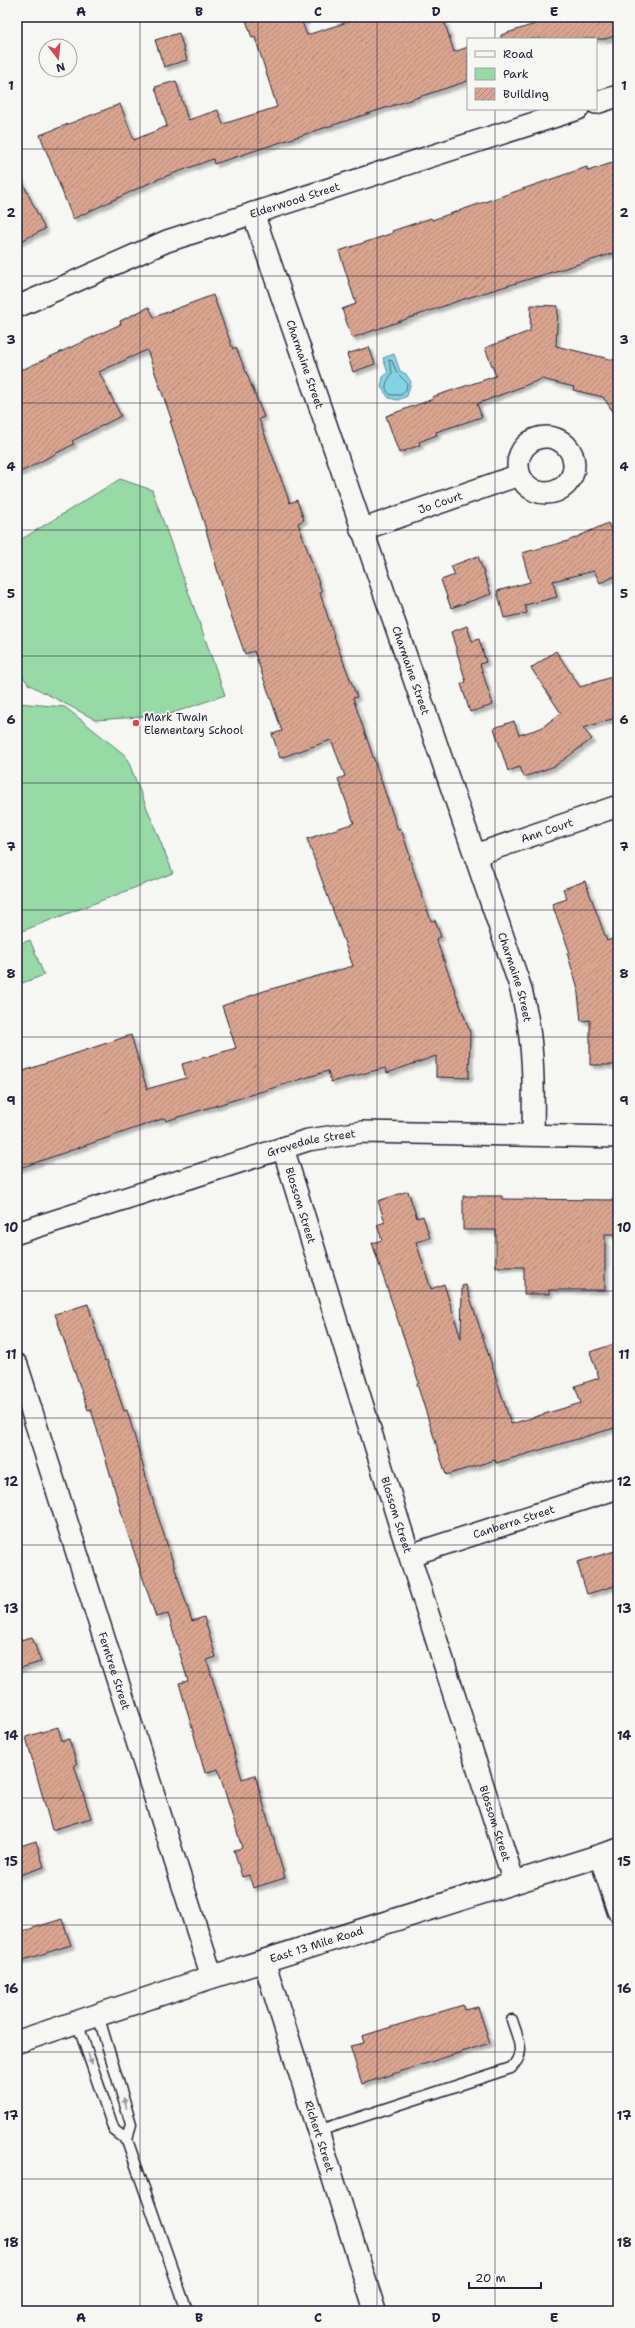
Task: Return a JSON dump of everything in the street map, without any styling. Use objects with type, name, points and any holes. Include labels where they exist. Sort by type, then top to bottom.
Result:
[{"type":"main road","name":"East 13 Mile Road","points":[[17,2042],[212,1977],[609,1853]]},
{"type":"street","points":[[597,103],[618,96]]},
{"type":"street","name":"Elderwood Street","points":[[17,307],[167,242],[575,110]]},
{"type":"street","name":"Charmaine Street","points":[[253,213],[526,1006],[532,1061],[533,1135]]},
{"type":"street","name":"Jo Court","points":[[361,530],[519,475]]},
{"type":"street","name":"Ann Court","points":[[475,855],[618,806]]},
{"type":"street","name":"Grovedale Street","points":[[17,1233],[308,1140],[362,1132],[618,1137]]},
{"type":"street","name":"Blossom Street","points":[[283,1148],[514,1882]]},
{"type":"street","name":"Ferntree Street","points":[[17,1365],[212,1977]]},
{"type":"street","name":"Canberra Street","points":[[410,1555],[618,1488]]},
{"type":"street","points":[[609,1853],[618,1911]]},
{"type":"street","name":"Richert Street","points":[[264,1961],[375,2311]]},
{"type":"lane","points":[[98,2015],[131,2124],[127,2140]]},
{"type":"lane","points":[[318,2131],[511,2068],[519,2060],[521,2050],[512,2020]]},
{"type":"lane","points":[[77,2022],[114,2130],[127,2140],[187,2311]]},
{"type":"green space","points":[[120,479],[152,490],[225,695],[167,715],[96,720],[28,684],[17,667],[17,542]]},
{"type":"green space","points":[[17,703],[65,707],[126,756],[173,873],[17,933]]},
{"type":"green space","points":[[30,940],[44,975],[17,985],[17,945]]},
{"type":"water","points":[[394,354],[400,371],[406,374],[411,382],[407,396],[398,400],[389,398],[381,387],[383,377],[388,373],[383,358]]},
{"type":"building","points":[[245,17],[305,17],[306,21],[302,22],[307,35],[363,17],[443,17],[454,52],[467,47],[467,81],[214,164],[213,159],[156,180],[73,219],[40,135],[120,104],[134,140],[167,126],[155,87],[176,81],[188,120],[218,110],[223,124],[277,107],[255,37],[252,38]]},
{"type":"building","points":[[556,17],[614,17],[618,35],[605,39],[597,39],[501,38],[501,35]]},
{"type":"building","points":[[179,33],[187,60],[164,67],[155,40]]},
{"type":"building","points":[[618,161],[618,252],[464,299],[352,338],[342,309],[356,304],[339,251],[393,233],[392,231],[431,218],[432,220],[587,167],[588,171]]},
{"type":"building","points":[[17,171],[45,229],[17,243]]},
{"type":"building","points":[[213,295],[233,349],[236,347],[264,417],[259,419],[290,503],[297,500],[304,520],[298,523],[322,592],[320,593],[337,645],[357,697],[353,698],[398,830],[401,829],[431,921],[435,920],[441,937],[436,939],[470,1032],[469,1078],[436,1077],[436,1056],[387,1073],[385,1068],[331,1082],[328,1071],[166,1121],[165,1118],[17,1169],[17,1073],[131,1035],[147,1089],[186,1078],[182,1064],[236,1048],[222,1006],[264,991],[353,966],[307,839],[354,823],[338,779],[345,776],[331,740],[280,758],[272,734],[282,731],[254,651],[245,654],[227,604],[204,523],[170,421],[172,421],[147,350],[99,372],[121,416],[72,441],[74,444],[17,474],[17,369],[24,369],[121,324],[120,321],[149,307],[154,317]]},
{"type":"building","points":[[531,305],[558,306],[556,346],[618,361],[618,419],[603,397],[573,390],[574,387],[542,379],[477,404],[482,417],[436,432],[437,435],[419,442],[420,445],[399,453],[386,416],[433,399],[432,397],[496,376],[485,348],[530,331]]},
{"type":"building","points":[[369,347],[375,364],[353,372],[347,354]]},
{"type":"building","points":[[608,523],[618,544],[618,575],[600,583],[594,571],[553,581],[557,597],[525,605],[527,613],[504,618],[497,591],[530,582],[522,553],[568,541]]},
{"type":"building","points":[[478,556],[491,594],[451,608],[441,580],[455,575],[451,566]]},
{"type":"building","points":[[467,626],[472,641],[479,639],[486,662],[480,664],[493,705],[470,712],[461,684],[466,682],[451,632]]},
{"type":"building","points":[[556,651],[580,687],[618,675],[618,717],[583,728],[592,739],[555,766],[524,777],[520,767],[508,771],[494,728],[514,721],[519,735],[541,728],[561,713],[531,668]]},
{"type":"building","points":[[585,881],[607,941],[618,937],[618,1065],[590,1065],[590,1020],[581,1021],[577,985],[567,953],[570,953],[552,904],[567,899],[563,889]]},
{"type":"building","points":[[408,1191],[417,1218],[423,1216],[430,1238],[416,1242],[431,1289],[444,1284],[461,1339],[462,1286],[466,1285],[511,1424],[581,1403],[575,1386],[599,1378],[590,1352],[614,1344],[618,1356],[618,1427],[496,1463],[495,1460],[446,1475],[417,1384],[419,1383],[372,1243],[382,1240],[377,1225],[385,1222],[378,1201]]},
{"type":"building","points":[[463,1196],[502,1196],[502,1199],[618,1200],[618,1234],[605,1234],[605,1290],[549,1290],[549,1294],[524,1294],[524,1267],[496,1267],[496,1230],[463,1230]]},
{"type":"building","points":[[88,1304],[105,1361],[107,1360],[124,1411],[127,1410],[154,1504],[192,1621],[204,1617],[216,1657],[207,1660],[242,1779],[255,1775],[285,1878],[253,1888],[249,1875],[242,1877],[234,1850],[242,1848],[218,1769],[205,1773],[179,1683],[188,1681],[168,1614],[156,1617],[126,1528],[91,1409],[88,1410],[55,1314]]},
{"type":"building","points":[[615,1551],[618,1562],[618,1585],[587,1594],[577,1562]]},
{"type":"building","points":[[32,1637],[41,1662],[17,1669],[17,1641]]},
{"type":"building","points":[[58,1727],[62,1741],[69,1739],[77,1764],[74,1765],[91,1818],[52,1830],[26,1737]]},
{"type":"building","points":[[36,1841],[44,1867],[17,1876],[17,1847]]},
{"type":"building","points":[[62,1919],[71,1945],[17,1962],[17,1933]]},
{"type":"building","points":[[463,2005],[464,2010],[478,2007],[490,2043],[362,2084],[350,2046],[364,2043],[362,2036]]},
{"type":"place","name":"Mark Twain Elementary School","points":[[136,723]]}]
